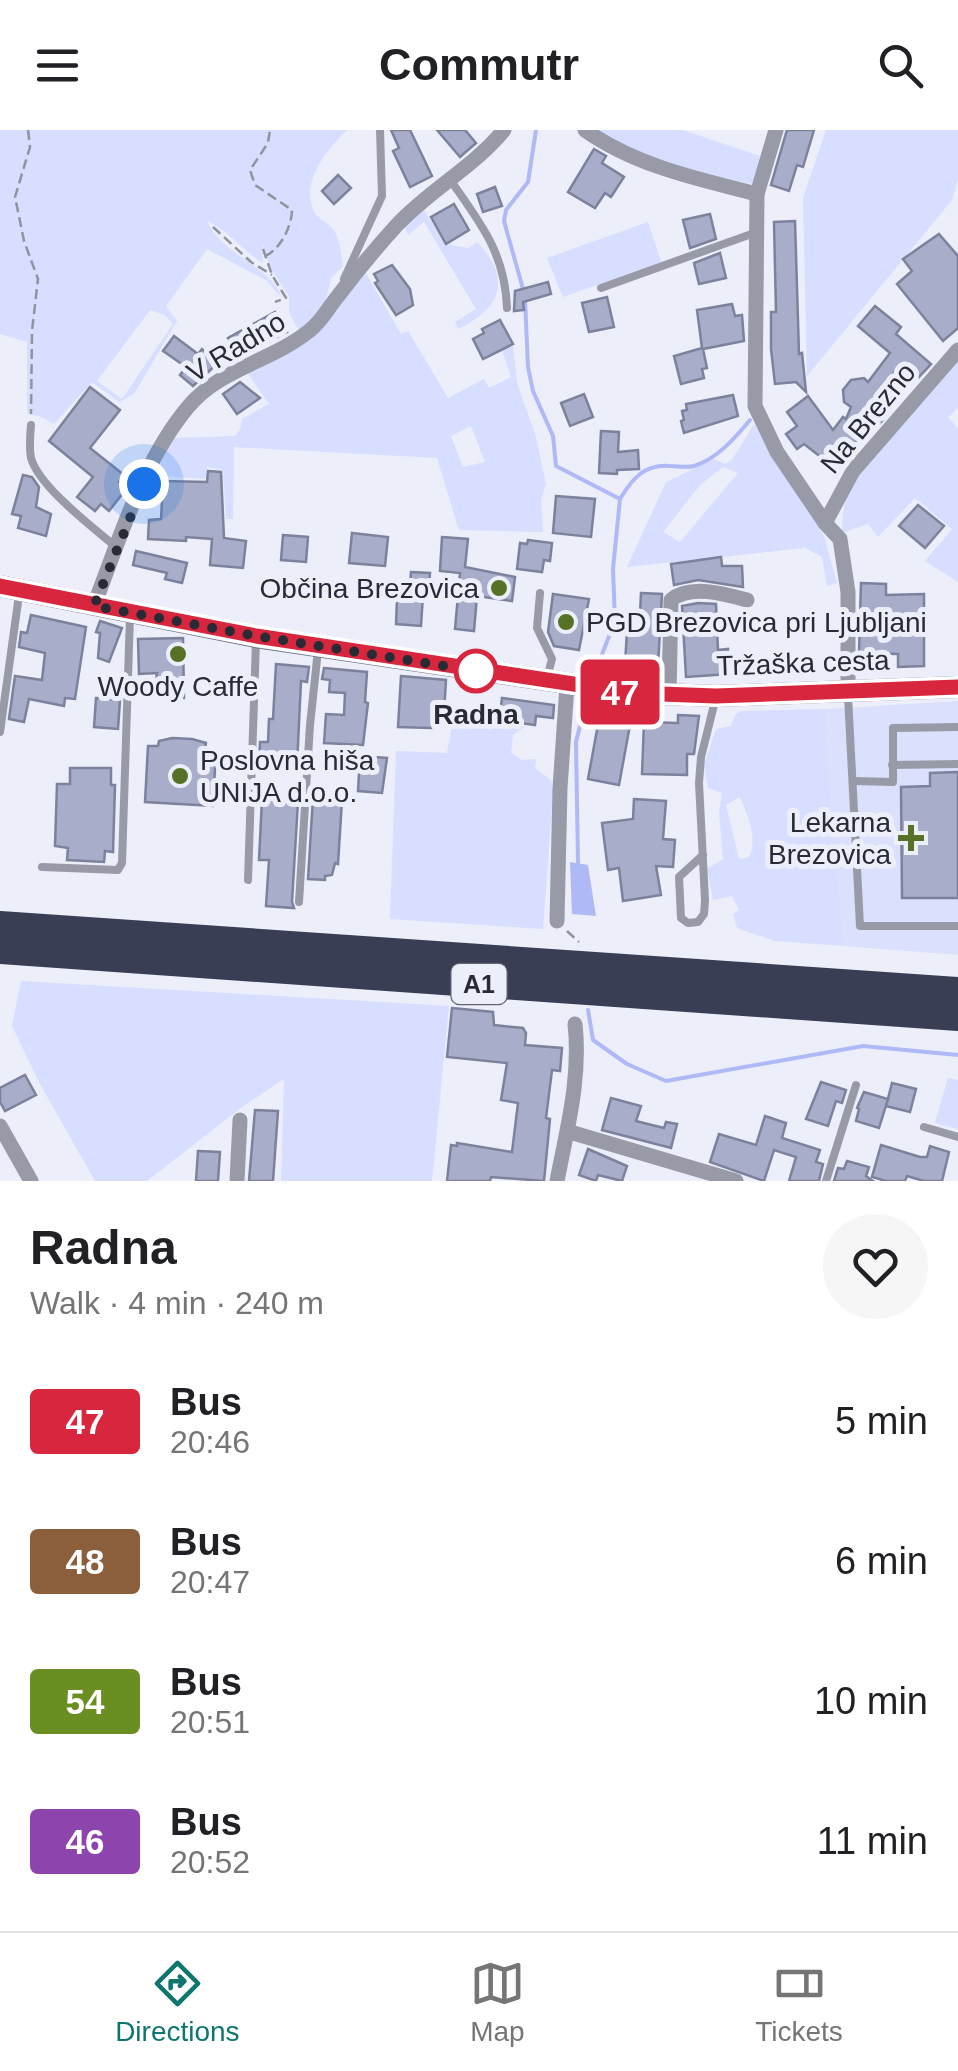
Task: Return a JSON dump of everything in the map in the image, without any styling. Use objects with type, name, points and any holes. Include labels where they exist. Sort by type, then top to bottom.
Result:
[{"type":"highway","name":"A1","points":[[0,925],[958,991]]},
{"type":"highway","name":"A1","points":[[0,950],[958,1018]]},
{"type":"main road","name":"Tržaška cesta","points":[[10,588],[256,636],[572,686],[716,696],[958,687]]},
{"type":"street","name":"V Radno","points":[[94,606],[116,547],[170,430],[191,402],[211,385],[306,334],[398,224],[504,130]]},
{"type":"street","points":[[585,130],[608,146],[677,173],[758,194]]},
{"type":"street","points":[[776,130],[758,194],[755,406],[777,452],[840,539],[848,592],[848,692]]},
{"type":"street","name":"Na Brezno","points":[[825,523],[853,471],[958,350]]},
{"type":"street","points":[[669,695],[672,600],[678,594],[701,592],[721,592],[747,600]]},
{"type":"street","points":[[557,922],[560,788],[572,686]]},
{"type":"street","points":[[557,1181],[570,1132],[578,1047],[575,1024]]},
{"type":"street","points":[[237,1181],[240,1120]]},
{"type":"street","points":[[0,1126],[30,1181]]},
{"type":"street","points":[[570,1132],[736,1181]]},
{"type":"lane","points":[[337,296],[382,196],[380,130]]},
{"type":"lane","points":[[451,181],[496,251],[506,277],[507,308]]},
{"type":"lane","points":[[601,288],[758,232]]},
{"type":"lane","points":[[31,425],[36,469],[116,547]]},
{"type":"lane","points":[[0,732],[10,588]]},
{"type":"lane","points":[[540,593],[537,628],[552,659],[572,686]]},
{"type":"lane","points":[[42,867],[118,870],[122,863],[130,612]]},
{"type":"lane","points":[[248,880],[256,636]]},
{"type":"lane","points":[[300,902],[310,726],[319,646]]},
{"type":"lane","points":[[848,692],[860,926],[958,926]]},
{"type":"lane","points":[[702,855],[679,877],[682,918],[688,923],[698,922],[704,914],[702,855],[698,783],[716,696]]},
{"type":"lane","points":[[853,781],[892,782],[892,728],[958,727]]},
{"type":"lane","points":[[892,765],[958,764]]},
{"type":"lane","points":[[826,1181],[856,1086]]},
{"type":"lane","points":[[924,1127],[958,1138]]},
{"type":"path","points":[[28,130],[30,147],[15,197],[24,241],[38,278],[32,331],[31,425]]},
{"type":"path","points":[[265,256],[279,247],[292,217],[292,210],[256,185],[250,170],[268,143],[270,130]]},
{"type":"path","points":[[213,226],[250,262],[272,275]]},
{"type":"path","points":[[263,249],[286,298],[275,302]]},
{"type":"path","points":[[557,922],[580,944]]},
{"type":"shaded area","points":[[0,130],[347,130],[324,157],[310,190],[315,213],[337,236],[343,266],[331,278],[316,317],[300,332],[289,313],[289,296],[271,269],[262,243],[263,263],[207,221],[223,243],[268,278],[281,297],[267,281],[207,249],[166,306],[177,321],[134,394],[119,402],[92,382],[54,424],[27,414],[27,342],[0,334]],"holes":[[[150,310],[165,315],[173,324],[122,399],[97,381]]]},
{"type":"shaded area","points":[[592,130],[683,130],[760,156],[753,184],[670,164]]},
{"type":"shaded area","points":[[826,130],[958,130],[958,179],[952,200],[807,376],[803,198]]},
{"type":"shaded area","points":[[422,207],[446,244],[468,248],[477,242],[495,268],[498,280],[493,302],[458,329],[455,322],[476,309],[424,222],[408,235],[403,224]]},
{"type":"shaded area","points":[[648,222],[661,262],[563,297],[547,258]]},
{"type":"shaded area","points":[[364,270],[401,334],[408,331],[448,398],[484,379],[489,388],[511,377],[502,350],[513,346],[517,383],[536,437],[546,484],[541,500],[543,532],[459,530],[437,458],[234,447],[233,519],[226,519],[223,470],[207,467],[205,479],[163,476],[158,471],[171,438],[235,436],[242,419],[269,404],[247,372],[280,356]],"holes":[[[471,426],[485,462],[463,467],[451,436]]]},
{"type":"shaded area","points":[[958,359],[958,408],[948,417],[958,429],[958,582],[925,561],[952,529],[915,498],[878,537],[868,524],[842,533],[845,503],[857,477]]},
{"type":"shaded area","points":[[754,424],[824,536],[837,583],[827,586],[822,557],[805,548],[627,567],[666,482],[714,459],[725,464],[732,460]],"holes":[[[723,467],[738,473],[680,542],[663,532],[700,485]]]},
{"type":"shaded area","points":[[958,701],[958,955],[845,946],[831,812],[826,709]]},
{"type":"shaded area","points":[[826,709],[831,812],[845,946],[775,941],[737,928],[733,914],[739,910],[732,896],[713,900],[707,869],[723,859],[719,813],[722,793],[708,788],[704,765],[716,729],[731,726],[741,711]],"holes":[[[740,797],[753,842],[749,857],[739,859],[726,805]]]},
{"type":"shaded area","points":[[475,719],[525,726],[513,735],[511,753],[522,760],[536,759],[535,768],[551,780],[543,929],[390,919],[396,751],[447,753],[452,726],[473,724]]},
{"type":"shaded area","points":[[21,981],[449,1006],[432,1181],[281,1181],[284,1079],[147,1181],[95,1181],[12,1026]]},
{"type":"shaded area","points":[[948,1078],[958,1080],[958,1129],[935,1123]]},
{"type":"water","points":[[570,862],[588,865],[596,916],[572,914]]},
{"type":"building","points":[[391,130],[410,130],[432,176],[410,187],[393,151],[399,148]]},
{"type":"building","points":[[437,130],[465,130],[476,143],[460,157]]},
{"type":"building","points":[[787,130],[814,130],[803,167],[797,165],[789,191],[771,185]]},
{"type":"building","points":[[594,149],[606,156],[602,163],[624,177],[611,197],[605,193],[595,208],[568,192]]},
{"type":"building","points":[[338,175],[351,188],[334,204],[322,191]]},
{"type":"building","points":[[495,187],[502,206],[483,212],[477,194]]},
{"type":"building","points":[[454,204],[469,230],[446,244],[431,217]]},
{"type":"building","points":[[710,214],[716,239],[690,248],[683,220]]},
{"type":"building","points":[[795,221],[799,354],[802,353],[806,392],[796,382],[775,384],[771,349],[771,312],[776,312],[774,222]]},
{"type":"building","points":[[939,234],[958,256],[958,328],[943,341],[897,284],[912,271],[903,259]]},
{"type":"building","points":[[720,253],[726,278],[699,284],[694,263]]},
{"type":"building","points":[[392,265],[410,289],[413,305],[396,315],[375,283],[378,281],[374,274]]},
{"type":"building","points":[[548,282],[551,294],[523,302],[524,310],[514,311],[515,291]]},
{"type":"building","points":[[607,297],[614,327],[589,332],[582,303]]},
{"type":"building","points":[[732,304],[735,316],[742,315],[744,341],[703,349],[707,368],[702,369],[704,378],[681,384],[674,356],[702,348],[697,310]]},
{"type":"building","points":[[875,306],[901,327],[896,334],[931,364],[911,380],[897,368],[880,392],[887,398],[879,408],[887,415],[876,428],[870,424],[835,468],[804,444],[797,449],[786,434],[797,426],[787,412],[808,396],[833,430],[843,417],[846,419],[851,407],[844,402],[843,390],[851,380],[864,378],[868,382],[890,353],[858,326]]},
{"type":"building","points":[[275,312],[287,332],[239,357],[228,338]]},
{"type":"building","points":[[500,320],[513,344],[483,359],[473,339]]},
{"type":"building","points":[[174,336],[198,354],[202,349],[218,363],[193,386],[180,375],[186,367],[163,351]]},
{"type":"building","points":[[240,382],[260,398],[237,414],[223,394]]},
{"type":"building","points":[[90,387],[120,410],[90,448],[124,475],[119,482],[127,488],[109,511],[101,504],[95,511],[77,497],[93,477],[49,441]]},
{"type":"building","points":[[584,394],[593,417],[570,426],[561,403]]},
{"type":"building","points":[[733,395],[738,416],[684,433],[681,421],[686,404]]},
{"type":"building","points":[[601,431],[619,432],[618,452],[638,450],[639,469],[599,473]]},
{"type":"building","points":[[208,471],[221,472],[224,538],[246,541],[243,568],[210,565],[212,539],[148,539],[149,520],[161,519],[163,481],[207,482]]},
{"type":"building","points":[[23,475],[32,477],[39,487],[36,507],[51,514],[46,536],[18,528],[21,516],[12,514]]},
{"type":"building","points":[[556,496],[595,499],[591,537],[553,533]]},
{"type":"building","points":[[918,505],[944,526],[925,548],[899,526]]},
{"type":"building","points":[[352,533],[388,537],[385,566],[349,563]]},
{"type":"building","points":[[283,535],[308,537],[306,562],[281,560]]},
{"type":"building","points":[[442,537],[468,539],[465,567],[515,577],[512,601],[477,596],[474,631],[455,629],[460,573],[440,571]]},
{"type":"building","points":[[528,540],[552,543],[550,561],[544,560],[542,572],[517,569],[520,543],[527,544]]},
{"type":"building","points":[[136,551],[187,563],[182,583],[165,579],[167,573],[133,565]]},
{"type":"building","points":[[721,557],[722,566],[742,566],[743,587],[698,580],[674,585],[671,564]]},
{"type":"building","points":[[411,572],[430,573],[428,596],[423,595],[421,626],[396,624],[397,599],[409,599]]},
{"type":"building","points":[[861,583],[886,584],[886,595],[924,594],[924,666],[898,667],[898,654],[859,653]]},
{"type":"building","points":[[641,593],[662,594],[658,666],[625,663],[627,632],[639,633]]},
{"type":"building","name":"PGD Brezovica pri Ljubljani","points":[[553,594],[589,599],[579,650],[554,646],[548,632]]},
{"type":"building","points":[[716,604],[718,650],[728,649],[729,674],[686,677],[682,606]]},
{"type":"building","points":[[31,615],[86,627],[75,699],[65,698],[64,706],[29,699],[24,722],[9,719],[15,676],[42,680],[45,653],[19,647],[21,632],[27,633]]},
{"type":"building","points":[[100,621],[122,628],[109,662],[98,658],[100,633],[96,632]]},
{"type":"building","points":[[183,638],[184,698],[161,696],[162,688],[155,688],[157,673],[139,674],[138,639]]},
{"type":"building","points":[[276,664],[309,667],[307,682],[301,681],[297,766],[259,764],[260,742],[268,742],[269,719],[273,719]]},
{"type":"building","points":[[324,668],[367,672],[363,745],[324,743],[326,714],[344,715],[345,693],[329,692],[330,680],[322,679]]},
{"type":"building","points":[[401,676],[446,680],[444,713],[432,712],[431,728],[398,727]]},
{"type":"building","points":[[96,698],[120,700],[118,729],[94,727]]},
{"type":"building","points":[[502,698],[554,705],[553,718],[536,716],[535,725],[499,720]]},
{"type":"building","points":[[678,715],[699,716],[694,754],[687,754],[687,775],[642,774],[644,722],[678,723]]},
{"type":"building","points":[[599,719],[630,725],[619,785],[588,779]]},
{"type":"building","name":"Poslovna hiša UNIJA d.o.o.","points":[[192,739],[206,743],[205,749],[216,750],[213,806],[145,802],[148,746],[158,746],[159,741]]},
{"type":"building","points":[[360,756],[387,758],[382,793],[358,791]]},
{"type":"building","points":[[70,768],[111,768],[111,785],[115,785],[113,852],[105,851],[104,862],[67,860],[68,848],[55,846],[57,784],[70,784]]},
{"type":"building","points":[[958,772],[958,898],[902,898],[901,787],[930,786],[930,773]]},
{"type":"building","points":[[313,798],[342,800],[338,864],[325,880],[308,879]]},
{"type":"building","points":[[262,799],[298,801],[294,908],[266,906],[269,860],[259,860]]},
{"type":"building","points":[[634,799],[666,801],[663,839],[675,840],[673,867],[656,866],[661,895],[623,901],[619,868],[608,870],[602,823],[633,819]]},
{"type":"building","points":[[452,1008],[493,1012],[494,1025],[523,1028],[525,1045],[562,1048],[560,1071],[552,1070],[544,1181],[491,1177],[490,1181],[447,1181],[451,1145],[512,1152],[518,1103],[501,1100],[507,1063],[447,1057]]},
{"type":"building","points":[[25,1075],[36,1095],[5,1111],[0,1088]]},
{"type":"building","points":[[821,1082],[846,1090],[842,1103],[836,1101],[828,1126],[806,1119]]},
{"type":"building","points":[[892,1083],[916,1089],[910,1112],[886,1106]]},
{"type":"building","points":[[864,1092],[888,1099],[879,1128],[856,1121]]},
{"type":"building","points":[[611,1098],[641,1106],[636,1121],[664,1128],[666,1122],[677,1124],[671,1148],[602,1130]]},
{"type":"building","points":[[255,1110],[278,1111],[273,1181],[249,1181]]},
{"type":"building","points":[[765,1116],[786,1123],[782,1138],[820,1150],[816,1162],[823,1164],[819,1181],[789,1181],[796,1157],[774,1150],[764,1181],[710,1162],[719,1134],[756,1145]]},
{"type":"building","points":[[881,1145],[920,1157],[927,1157],[930,1146],[949,1152],[942,1181],[907,1176],[905,1181],[886,1181],[872,1177]]},
{"type":"building","points":[[588,1149],[627,1166],[622,1181],[598,1175],[596,1181],[579,1175]]},
{"type":"building","points":[[198,1151],[220,1152],[218,1181],[196,1181]]},
{"type":"building","points":[[847,1161],[869,1167],[866,1176],[873,1181],[834,1181],[838,1168],[844,1169]]},
{"type":"waterway","name":"Radna","points":[[523,289],[504,221],[506,210],[528,182],[536,130]]},
{"type":"waterway","name":"Radna","points":[[525,299],[528,367],[533,391],[553,436],[556,466],[620,499],[613,569],[615,621],[592,680]]},
{"type":"waterway","points":[[620,499],[646,470],[702,463],[732,441],[750,420]]},
{"type":"waterway","name":"Radna","points":[[578,863],[576,742],[588,694]]},
{"type":"waterway","points":[[588,1010],[593,1040],[627,1064],[666,1081],[863,1046],[958,1055]]},
{"type":"bus line","name":"47","points":[[0,586],[256,636],[633,693],[716,696],[958,687]]},
{"type":"place","name":"Občina Brezovica","points":[[499,588]]},
{"type":"place","name":"PGD Brezovica pri Ljubljani","points":[[566,622]]},
{"type":"place","name":"Woody Caffe","points":[[178,654]]},
{"type":"place","name":"Radna","points":[[476,671]]},
{"type":"place","name":"Poslovna hiša UNIJA d.o.o.","points":[[180,776]]},
{"type":"place","name":"Lekarna Brezovica","points":[[911,838]]},
{"type":"route","points":[[144,484],[94,606],[476,671]]}]
